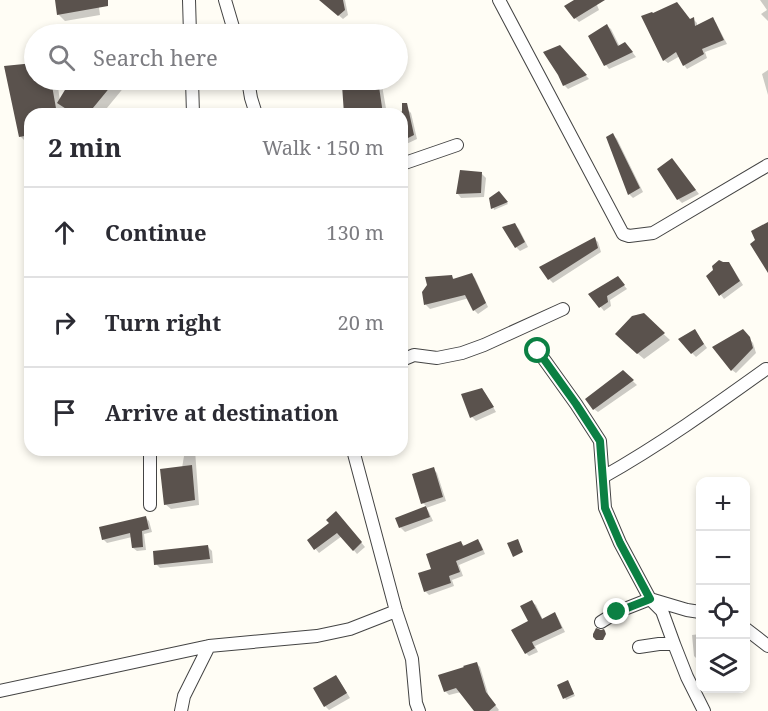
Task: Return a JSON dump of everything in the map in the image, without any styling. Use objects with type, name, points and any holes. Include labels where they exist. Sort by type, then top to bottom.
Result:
[{"type":"street","points":[[189,0],[190,24]]},
{"type":"street","points":[[225,0],[232,24]]},
{"type":"street","points":[[499,0],[623,234],[629,236],[653,233],[768,165]]},
{"type":"street","points":[[192,90],[193,108]]},
{"type":"street","points":[[250,90],[254,108]]},
{"type":"street","points":[[408,162],[457,145]]},
{"type":"street","points":[[408,358],[414,355],[437,358],[462,353],[563,309]]},
{"type":"street","points":[[538,351],[600,441],[605,508],[620,543],[650,599],[662,611],[687,677],[704,711]]},
{"type":"street","points":[[603,477],[639,457],[694,421],[766,369]]},
{"type":"street","points":[[150,456],[150,506]]},
{"type":"street","points":[[355,456],[396,611],[412,659],[416,703],[419,711]]},
{"type":"street","points":[[601,622],[617,612],[650,599],[696,611]]},
{"type":"street","points":[[0,691],[209,646],[317,636],[350,628],[396,611]]},
{"type":"street","points":[[750,632],[768,646]]},
{"type":"street","points":[[639,647],[674,644]]},
{"type":"street","points":[[181,711],[184,696],[209,646]]},
{"type":"building","points":[[55,0],[108,0],[108,6],[57,15]]},
{"type":"building","points":[[319,0],[343,0],[345,10],[338,16]]},
{"type":"building","points":[[574,0],[605,0],[574,19],[564,6]]},
{"type":"building","points":[[677,2],[690,19],[694,17],[695,26],[713,17],[724,40],[702,49],[704,54],[683,66],[676,52],[663,61],[641,16]]},
{"type":"building","points":[[607,24],[618,46],[625,42],[633,52],[604,66],[588,36]]},
{"type":"building","points":[[560,45],[587,75],[563,86],[543,52]]},
{"type":"building","points":[[24,64],[24,90],[53,90],[56,108],[24,108],[24,136],[19,137],[4,66]]},
{"type":"building","points":[[65,90],[108,90],[93,108],[65,108],[57,103]]},
{"type":"building","points":[[342,90],[379,90],[382,108],[344,108]]},
{"type":"building","points":[[402,103],[407,103],[414,135],[408,138],[408,108],[402,108]]},
{"type":"building","points":[[613,133],[640,188],[628,195],[606,137]]},
{"type":"building","points":[[672,158],[696,190],[677,200],[657,169]]},
{"type":"building","points":[[460,170],[482,172],[481,193],[456,194]]},
{"type":"building","points":[[499,191],[508,202],[491,209],[489,198]]},
{"type":"building","points":[[768,222],[768,273],[750,244],[755,240],[751,231]]},
{"type":"building","points":[[515,223],[525,242],[515,248],[502,227]]},
{"type":"building","points":[[595,237],[598,248],[548,280],[539,267]]},
{"type":"building","points":[[719,260],[729,262],[740,281],[719,296],[706,276]]},
{"type":"building","points":[[472,273],[486,303],[473,311],[465,295],[424,305],[422,292],[427,285],[425,277],[452,275],[453,279]]},
{"type":"building","points":[[618,276],[625,285],[607,296],[608,302],[599,308],[588,294]]},
{"type":"building","points":[[644,313],[665,333],[637,354],[615,334],[632,316]]},
{"type":"building","points":[[695,329],[704,344],[691,354],[678,339]]},
{"type":"building","points":[[743,329],[750,337],[753,348],[731,371],[712,347]]},
{"type":"building","points":[[623,370],[634,380],[593,410],[585,399]]},
{"type":"building","points":[[482,388],[494,407],[470,418],[461,394]]},
{"type":"building","points":[[192,465],[195,500],[164,505],[160,469]]},
{"type":"building","points":[[434,467],[443,497],[421,504],[412,474]]},
{"type":"building","points":[[426,506],[430,517],[399,528],[395,518]]},
{"type":"building","points":[[336,511],[362,542],[353,551],[337,533],[314,550],[307,540],[329,523],[326,520]]},
{"type":"building","points":[[146,516],[149,529],[142,531],[143,547],[132,548],[130,533],[102,540],[99,527]]},
{"type":"building","points":[[478,539],[483,550],[456,561],[460,572],[449,576],[451,583],[424,592],[418,573],[431,569],[426,554],[461,541],[463,546]]},
{"type":"building","points":[[518,539],[523,552],[513,557],[507,543]]},
{"type":"building","points":[[208,545],[210,559],[154,565],[153,551]]},
{"type":"building","points":[[532,600],[542,619],[555,612],[562,628],[532,642],[535,648],[525,654],[511,630],[528,621],[520,606]]},
{"type":"building","points":[[596,628],[604,629],[606,634],[603,640],[596,640],[593,637]]},
{"type":"building","points":[[477,662],[486,692],[496,705],[489,711],[474,711],[456,688],[444,692],[438,675]]},
{"type":"building","points":[[336,675],[347,693],[324,707],[313,688]]},
{"type":"building","points":[[568,680],[574,694],[563,699],[557,685]]},
{"type":"route","points":[[538,351],[600,441],[605,508],[620,543],[650,599],[617,612]]}]
